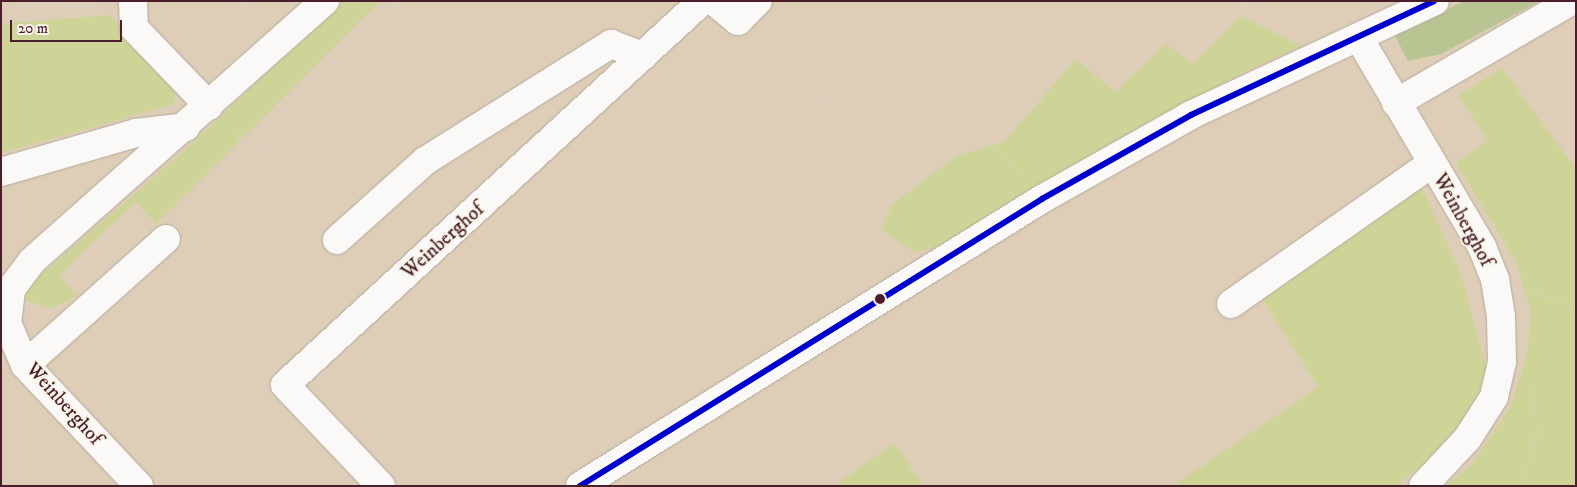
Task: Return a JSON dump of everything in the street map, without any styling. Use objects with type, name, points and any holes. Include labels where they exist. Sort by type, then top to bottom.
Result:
[{"type":"street","name":"Weinberghof","points":[[139,486],[25,365],[7,323],[11,289],[32,261],[186,127],[325,1]]},
{"type":"street","name":"Weinberghof","points":[[381,486],[285,385],[702,1]]},
{"type":"street","points":[[714,1],[738,20],[758,1]]},
{"type":"street","points":[[580,486],[1042,199],[1192,115],[1435,1]]},
{"type":"street","points":[[1396,104],[1571,1]]},
{"type":"street","points":[[132,6],[134,28],[209,106]]},
{"type":"street","name":"Weinberghof","points":[[1351,42],[1396,104],[1482,247],[1495,279],[1502,362],[1494,397],[1466,439],[1423,486]]},
{"type":"street","points":[[337,240],[425,161],[611,44],[643,56]]},
{"type":"street","points":[[1,172],[136,134],[186,127]]},
{"type":"street","points":[[1231,304],[1432,164]]},
{"type":"street","points":[[25,365],[166,239]]},
{"type":"path","points":[[166,239],[269,146],[273,121],[399,1]]},
{"type":"path","points":[[1236,1],[1351,42]]},
{"type":"path","points":[[1,7],[59,3],[132,6]]},
{"type":"path","points":[[698,48],[718,69],[734,52],[792,111],[830,98],[846,103],[886,143]]},
{"type":"path","points":[[944,88],[975,122]]},
{"type":"path","points":[[269,146],[298,176]]},
{"type":"path","points":[[484,238],[663,433]]},
{"type":"path","points":[[1495,279],[1576,307]]},
{"type":"path","points":[[1048,486],[1024,446],[1231,304]]},
{"type":"path","points":[[1111,305],[1150,360]]},
{"type":"path","points":[[1502,362],[1528,373],[1535,394],[1537,430],[1524,486]]},
{"type":"path","points":[[164,471],[258,386]]},
{"type":"shaded area","points":[[1,1],[1576,1],[1576,486],[1,486]]},
{"type":"green space","points":[[344,1],[380,1],[156,224],[135,202],[81,254],[59,277],[78,296],[52,308],[26,301],[28,286],[177,157]]},
{"type":"green space","points":[[1464,1],[1540,1],[1441,54],[1408,61],[1392,30],[1428,19]]},
{"type":"green space","points":[[109,15],[175,90],[175,104],[1,153],[1,24]]},
{"type":"green space","points":[[1241,16],[1301,46],[1238,75],[945,246],[913,252],[881,228],[893,204],[956,156],[1004,142],[1076,59],[1115,92],[1166,44],[1193,64]]},
{"type":"green space","points":[[1502,68],[1576,169],[1576,486],[1447,486],[1472,464],[1509,409],[1527,356],[1531,313],[1516,262],[1456,163],[1488,140],[1458,95]]},
{"type":"green space","points":[[1422,188],[1459,269],[1488,372],[1462,424],[1423,465],[1395,486],[1173,486],[1318,387],[1258,292]]},
{"type":"green space","points":[[894,443],[924,486],[834,486]]},
{"type":"transit line","points":[[580,486],[1042,199],[1191,115],[1434,1]]}]
